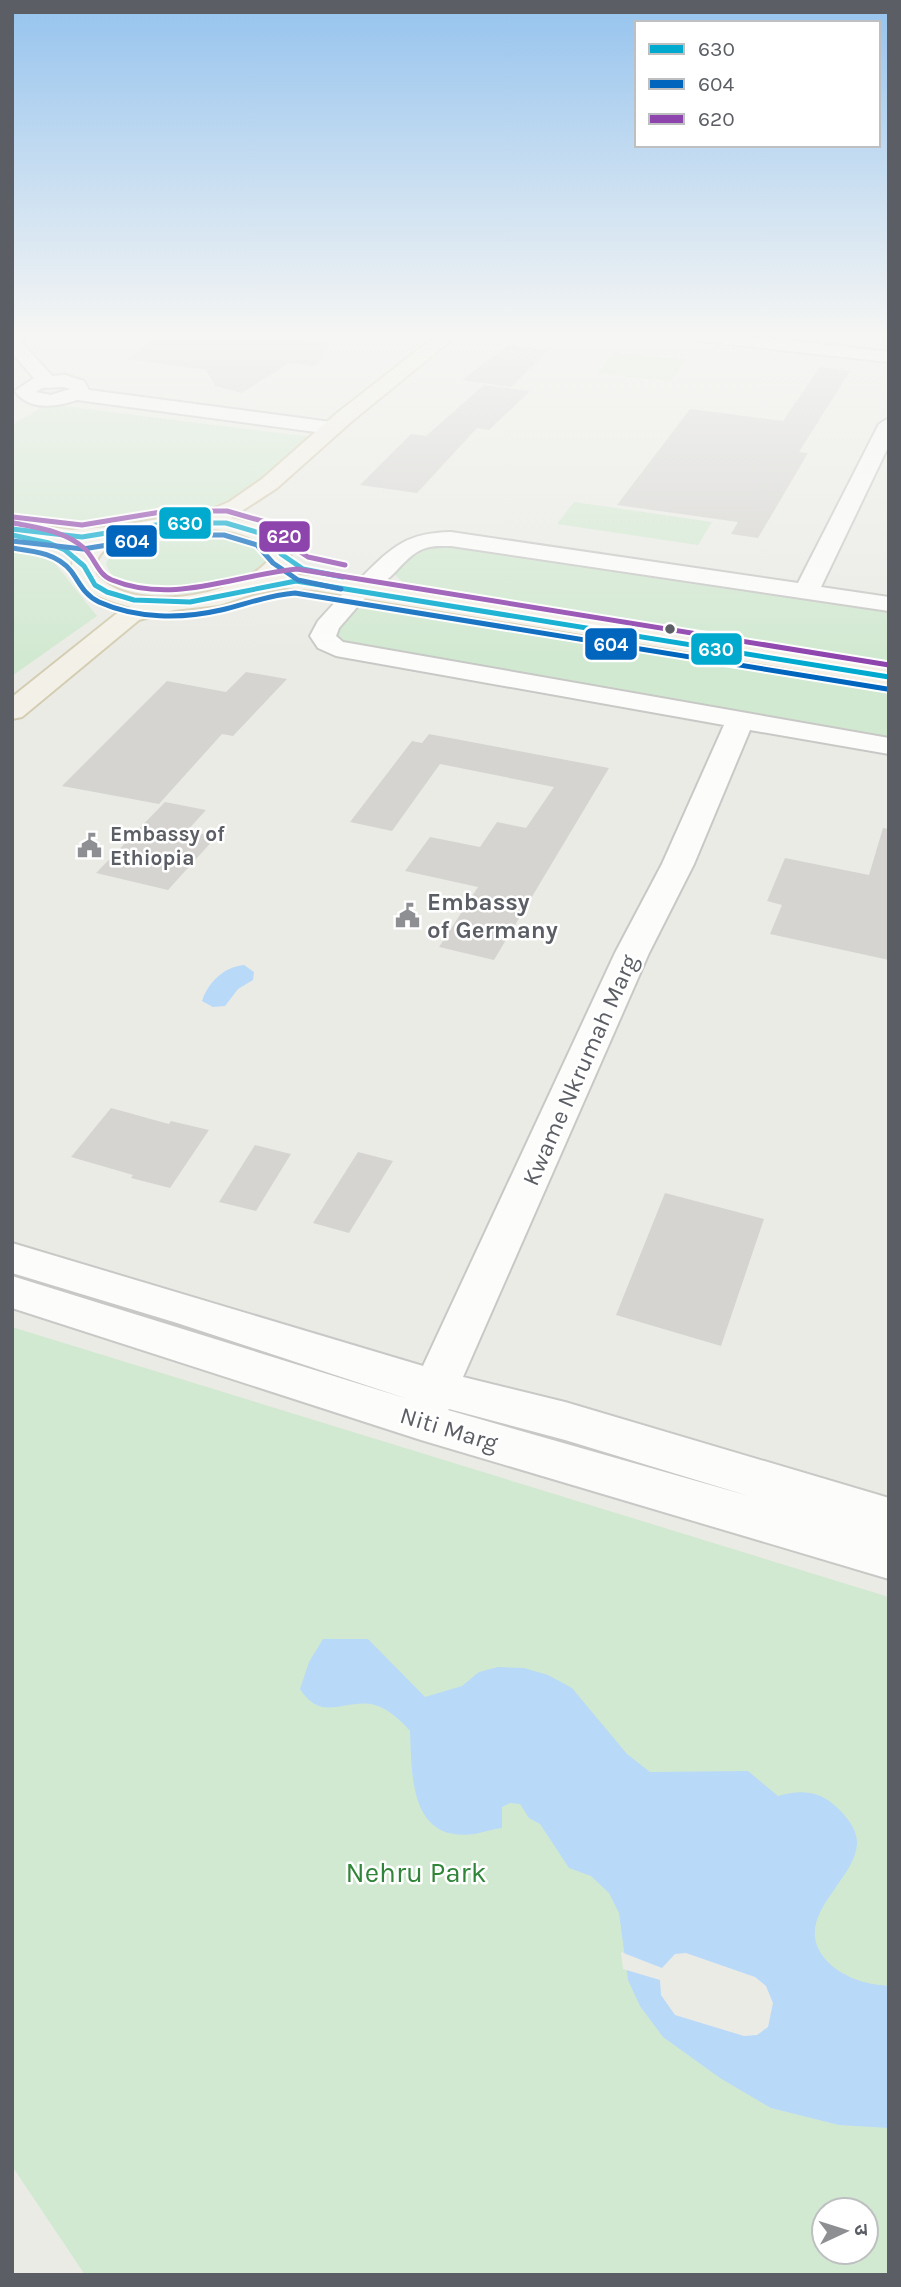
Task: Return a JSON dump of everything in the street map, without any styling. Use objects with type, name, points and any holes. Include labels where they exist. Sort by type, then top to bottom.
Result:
[{"type":"main road","points":[[12,529],[72,537],[219,516],[257,493],[314,443]]},
{"type":"main road","points":[[254,586],[275,570],[281,554],[278,547],[262,534],[254,522],[253,508],[332,443]]},
{"type":"main road","points":[[180,522],[226,523],[262,534]]},
{"type":"main road","points":[[126,531],[96,546],[83,564],[83,571],[93,584],[113,594],[145,601],[181,603]]},
{"type":"main road","points":[[12,535],[57,544],[83,564]]},
{"type":"main road","points":[[281,554],[310,572],[365,586],[889,677]]},
{"type":"main road","points":[[12,711],[130,615],[145,609],[233,594],[254,586],[296,581],[365,586],[889,666]]},
{"type":"main road","points":[[12,692],[100,624],[111,606],[113,594]]},
{"type":"street","points":[[806,592],[880,443]]},
{"type":"street","points":[[889,604],[451,539],[419,540],[409,545],[365,586],[327,626],[323,636],[327,643],[336,648],[889,746]]},
{"type":"street","name":"Kwame Nkrumah Marg","points":[[428,1405],[632,954],[678,864],[740,720]]},
{"type":"street","name":"Niti Marg","points":[[12,1258],[182,1308],[428,1405],[889,1558]]},
{"type":"street","name":"Niti Marg","points":[[12,1292],[428,1405],[565,1421],[889,1519]]},
{"type":"green space","points":[[12,443],[304,443],[223,510],[91,531],[12,518]]},
{"type":"green space","points":[[574,502],[712,522],[698,545],[557,524]]},
{"type":"green space","points":[[190,528],[221,530],[240,535],[266,551],[266,561],[255,575],[236,584],[212,591],[184,594],[157,593],[133,587],[115,578],[106,563],[113,553],[132,540],[154,533]]},
{"type":"green space","points":[[454,544],[889,612],[889,662],[403,583],[391,571],[419,548]]},
{"type":"green space","points":[[12,546],[45,551],[97,616],[12,676]]},
{"type":"green space","points":[[384,604],[889,690],[889,739],[340,645],[332,637],[347,611]]},
{"type":"green space","name":"Nehru Park","points":[[12,1327],[889,1597],[889,2275],[85,2275],[12,2166]]},
{"type":"water","points":[[244,965],[254,972],[253,980],[238,989],[225,1006],[213,1007],[202,1001],[217,977],[229,969]]},
{"type":"water","points":[[323,1639],[368,1639],[425,1697],[462,1686],[479,1672],[498,1667],[524,1668],[548,1675],[572,1688],[627,1754],[650,1772],[748,1771],[778,1796],[807,1792],[833,1804],[853,1827],[857,1844],[854,1858],[819,1915],[815,1929],[817,1945],[826,1960],[847,1976],[871,1984],[889,1986],[889,2128],[839,2125],[771,2108],[720,2078],[663,2037],[640,2006],[628,1980],[619,1913],[609,1893],[591,1876],[569,1868],[540,1824],[529,1818],[520,1804],[510,1803],[502,1807],[502,1828],[475,1834],[453,1834],[437,1828],[426,1817],[418,1802],[410,1731],[403,1723],[390,1712],[375,1705],[317,1705],[300,1689],[309,1662]]},
{"type":"pier","points":[[621,1952],[662,1968],[675,1954],[686,1953],[755,1977],[766,1986],[773,2003],[768,2027],[757,2035],[744,2036],[675,2015],[661,1995],[660,1980],[623,1969]]},
{"type":"building","points":[[402,443],[463,443],[417,493],[360,485]]},
{"type":"building","points":[[664,443],[805,443],[799,452],[808,453],[758,538],[731,534],[738,522],[617,505]]},
{"type":"building","points":[[246,672],[287,679],[233,736],[222,734],[159,804],[62,786],[167,681],[226,692]]},
{"type":"building","points":[[429,734],[609,768],[494,960],[439,947],[478,887],[405,871],[430,837],[480,847],[497,822],[526,828],[554,787],[440,764],[392,831],[350,822],[412,741],[422,743]]},
{"type":"building","points":[[165,802],[206,810],[187,831],[216,837],[168,890],[96,873]]},
{"type":"building","points":[[883,828],[889,829],[889,960],[770,934],[782,905],[767,901],[785,858],[869,875]]},
{"type":"building","points":[[111,1108],[169,1124],[171,1121],[209,1130],[170,1188],[131,1178],[133,1175],[71,1157]]},
{"type":"building","points":[[255,1145],[291,1154],[256,1211],[219,1202]]},
{"type":"building","points":[[358,1152],[393,1161],[349,1233],[313,1223]]},
{"type":"building","points":[[665,1193],[764,1219],[721,1346],[616,1315]]},
{"type":"transit line","name":"620","points":[[13,517],[82,525],[167,511],[227,511],[269,523],[291,546],[308,557],[345,565]]},
{"type":"transit line","name":"620","points":[[14,523],[67,537],[84,548],[106,578],[137,588],[184,590],[272,571],[297,569],[889,665]]},
{"type":"transit line","name":"630","points":[[12,529],[82,537],[168,523],[226,523],[263,534],[278,547],[281,554],[303,569],[343,577]]},
{"type":"transit line","name":"630","points":[[12,535],[49,543],[65,550],[84,566],[100,589],[134,600],[190,602],[296,581],[889,677]]},
{"type":"transit line","name":"604","points":[[12,541],[83,549],[169,535],[224,535],[257,545],[273,563],[298,580],[341,589]]},
{"type":"transit line","name":"604","points":[[12,548],[60,560],[71,571],[84,592],[93,599],[144,614],[175,616],[206,613],[267,597],[295,593],[887,689]]},
{"type":"place","name":"Embassy of Ethiopia","points":[[90,846]]},
{"type":"place","name":"Embassy of Germany","points":[[407,916]]}]
